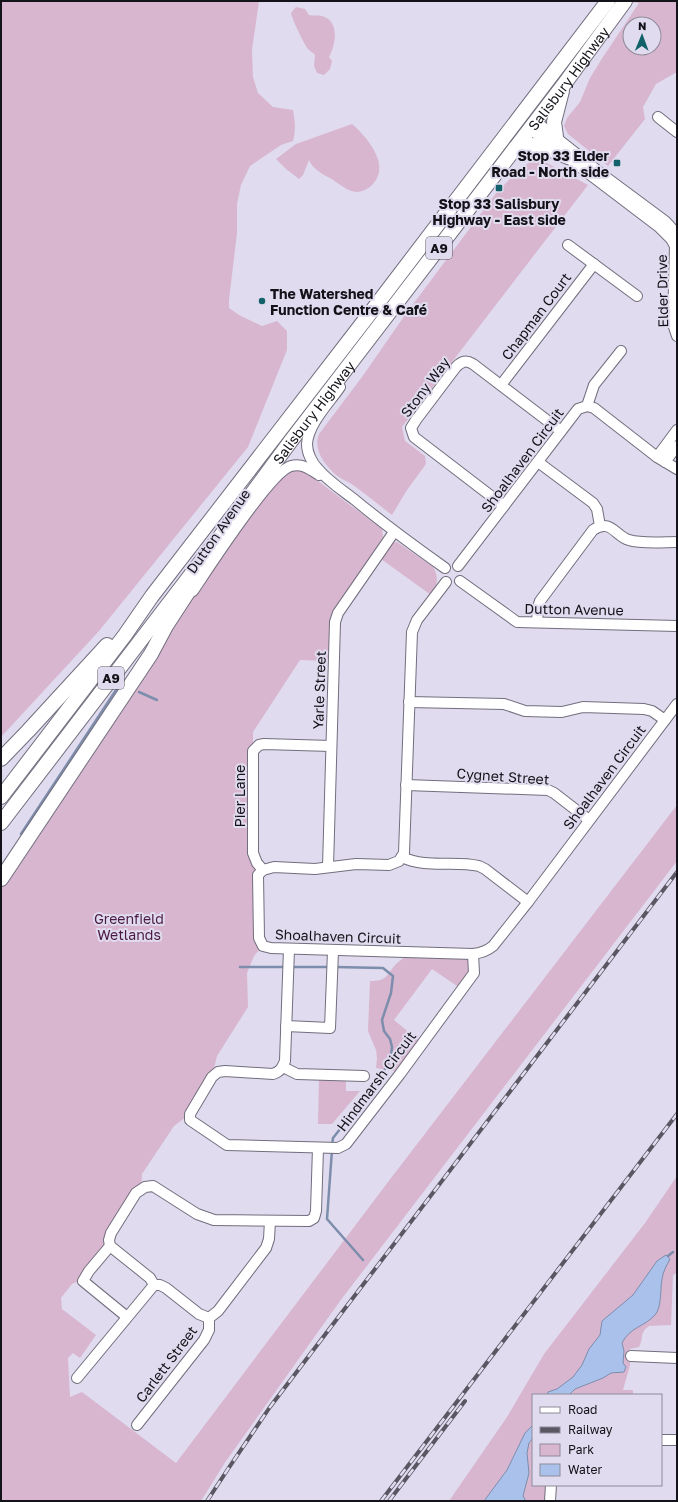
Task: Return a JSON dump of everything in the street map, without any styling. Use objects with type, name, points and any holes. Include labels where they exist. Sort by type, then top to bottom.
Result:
[{"type":"highway","name":"Salisbury Highway","points":[[1,823],[222,534],[294,436],[364,348],[565,83],[598,25],[608,1]]},
{"type":"highway","name":"Salisbury Highway","points":[[1,797],[125,635],[152,596],[352,337],[519,117],[598,25],[625,1]]},
{"type":"highway","points":[[556,137],[554,126],[555,117],[565,83]]},
{"type":"highway","points":[[519,117],[532,125]]},
{"type":"highway","points":[[515,148],[524,144],[536,145],[568,157]]},
{"type":"highway","points":[[352,337],[364,348]]},
{"type":"highway","points":[[1,879],[151,654],[166,626],[188,593],[222,534]]},
{"type":"highway","points":[[1,758],[28,731],[152,596]]},
{"type":"street","points":[[658,117],[677,132]]},
{"type":"street","name":"Elder Drive","points":[[532,125],[556,137],[665,221],[676,236],[673,324],[677,336]]},
{"type":"street","name":"Elder Drive","points":[[532,125],[568,157],[659,227],[671,239],[676,250]]},
{"type":"street","points":[[568,245],[637,296]]},
{"type":"street","name":"Chapman Court","points":[[501,385],[594,264]]},
{"type":"street","name":"Dutton Avenue","points":[[364,348],[354,368],[314,424],[309,434],[307,450],[316,468],[330,481],[394,532],[445,568]]},
{"type":"street","points":[[621,351],[594,385],[587,406],[594,408],[661,459],[677,469]]},
{"type":"street","name":"Stony Way","points":[[504,506],[417,440],[411,431],[412,425],[462,362],[467,361],[561,431]]},
{"type":"street","name":"Shoalhaven Circuit","points":[[458,566],[578,409],[587,406]]},
{"type":"street","points":[[661,459],[677,430]]},
{"type":"street","points":[[661,459],[677,446]]},
{"type":"street","points":[[538,462],[593,503],[600,526]]},
{"type":"street","name":"Dutton Avenue","points":[[151,654],[226,542],[263,492],[286,468],[301,465],[330,481]]},
{"type":"street","points":[[537,622],[540,601],[593,530],[600,526],[608,526],[629,540],[677,542]]},
{"type":"street","name":"Yarle Street","points":[[328,867],[335,622],[338,614],[394,532]]},
{"type":"street","points":[[451,565],[458,566],[462,572],[462,579],[451,585],[446,582],[442,574],[445,568],[451,565]]},
{"type":"street","name":"Dutton Avenue","points":[[460,581],[516,622],[677,626]]},
{"type":"street","points":[[263,870],[274,867],[305,868],[356,864],[389,865],[395,864],[402,857],[404,853],[411,641],[413,628],[446,582]]},
{"type":"street","points":[[409,702],[504,704],[524,711],[562,712],[583,707],[644,709],[652,711],[665,720]]},
{"type":"street","name":"Shoalhaven Circuit","points":[[263,870],[258,875],[259,938],[263,946],[289,949],[333,961],[482,953],[493,946],[528,902],[677,704]]},
{"type":"street","name":"Pier Lane","points":[[263,870],[257,862],[254,852],[253,751],[259,745],[264,744],[332,746]]},
{"type":"street","name":"Cygnet Street","points":[[406,785],[548,790],[589,820]]},
{"type":"street","points":[[402,857],[410,861],[422,863],[479,866],[528,902]]},
{"type":"street","points":[[289,949],[285,1061],[283,1067],[297,1074],[364,1076]]},
{"type":"street","name":"Hindmarsh Circuit","points":[[283,1067],[279,1072],[273,1074],[225,1071],[218,1072],[212,1077],[192,1109],[190,1120],[227,1145],[338,1148],[346,1144],[400,1074],[474,973],[473,954]]},
{"type":"street","points":[[286,1026],[330,1028],[333,961]]},
{"type":"street","points":[[154,1285],[150,1278],[110,1246],[109,1240],[111,1234],[136,1193],[147,1186],[156,1187],[197,1214],[208,1219],[220,1221],[309,1222],[314,1218],[316,1211],[322,1148]]},
{"type":"street","points":[[77,1378],[154,1285],[160,1285],[166,1288],[199,1314],[209,1318],[218,1312],[266,1248],[269,1239],[270,1222]]},
{"type":"street","points":[[110,1246],[89,1271],[83,1281],[127,1317]]},
{"type":"street","name":"Carlett Street","points":[[138,1425],[204,1340],[209,1330],[209,1318]]},
{"type":"street","points":[[631,1356],[677,1358]]},
{"type":"street","points":[[662,1440],[677,1440]]},
{"type":"street","points":[[550,1501],[551,1486]]},
{"type":"green space","points":[[1,1],[259,1],[252,50],[253,77],[258,93],[273,107],[293,110],[295,133],[293,141],[281,145],[250,166],[241,185],[237,204],[237,233],[229,308],[239,315],[262,326],[277,321],[287,331],[287,350],[248,447],[99,631],[1,737]]},
{"type":"green space","points":[[626,1],[677,1],[677,72],[656,84],[643,107],[645,119],[608,166],[568,134],[564,126],[567,118],[580,102],[590,78],[622,28],[622,56],[662,56],[662,16],[630,16],[639,3]]},
{"type":"green space","points":[[296,7],[305,9],[309,15],[322,16],[332,23],[335,40],[329,57],[332,61],[330,69],[324,75],[317,73],[314,66],[315,55],[306,46],[291,13]]},
{"type":"green space","points":[[352,124],[370,144],[378,160],[378,176],[373,184],[364,191],[354,192],[346,189],[312,166],[309,160],[303,175],[299,179],[276,159],[296,144]]},
{"type":"green space","points":[[538,160],[543,161],[588,185],[402,427],[405,441],[425,456],[426,464],[407,490],[392,515],[332,471],[323,460],[320,453],[317,440],[319,434],[362,377],[405,315],[497,192],[521,168],[530,162]]},
{"type":"green space","name":"Greenfield Wetlands","points":[[299,470],[306,472],[382,529],[383,537],[330,618],[329,661],[300,660],[253,732],[253,852],[258,875],[263,946],[254,956],[247,973],[248,1007],[217,1056],[212,1077],[190,1114],[174,1126],[142,1174],[141,1189],[83,1279],[72,1284],[61,1298],[62,1309],[96,1335],[80,1358],[73,1353],[68,1358],[70,1397],[82,1392],[176,1463],[388,1182],[677,805],[677,861],[340,1301],[226,1461],[201,1501],[1,1501],[1,887],[226,546],[276,480],[291,471]]},
{"type":"green space","points":[[397,542],[433,567],[437,581],[431,595],[381,559],[393,543]]},
{"type":"green space","points":[[410,953],[473,954],[474,967],[463,990],[432,969],[394,1020],[422,1043],[400,1074],[394,1071],[376,1068],[376,1050],[368,1031],[370,981],[385,978],[395,965]]},
{"type":"green space","points":[[319,1076],[346,1080],[346,1091],[360,1091],[332,1124],[318,1124]]},
{"type":"green space","points":[[677,1176],[677,1273],[673,1275],[671,1325],[649,1326],[643,1333],[639,1347],[630,1349],[630,1365],[623,1390],[633,1390],[633,1394],[532,1394],[532,1486],[547,1486],[547,1501],[449,1501],[507,1417],[544,1354],[645,1223]]},
{"type":"water","points":[[666,1255],[670,1259],[665,1268],[661,1283],[659,1307],[651,1319],[633,1330],[622,1343],[624,1351],[623,1363],[626,1367],[624,1372],[611,1373],[603,1378],[575,1389],[570,1394],[547,1394],[548,1392],[557,1389],[573,1377],[582,1365],[589,1349],[600,1335],[602,1321],[633,1295],[657,1261]]},
{"type":"water","points":[[532,1426],[532,1439],[529,1443],[527,1453],[529,1473],[523,1496],[526,1501],[484,1501],[507,1470],[525,1433]]},
{"type":"waterway","points":[[21,834],[120,684]]},
{"type":"waterway","points":[[139,692],[157,700]]},
{"type":"waterway","points":[[240,967],[286,967]]},
{"type":"waterway","points":[[291,967],[330,967]]},
{"type":"waterway","points":[[332,1145],[333,1138],[381,1077],[391,1057],[392,1047],[390,1039],[384,1031],[382,1020],[391,993],[393,976],[383,968],[335,967]]},
{"type":"waterway","points":[[332,1150],[327,1219],[363,1260]]},
{"type":"waterway","points":[[668,1256],[673,1252]]},
{"type":"railway","points":[[207,1501],[270,1407],[677,872]]},
{"type":"railway","points":[[381,1501],[677,1114]]},
{"type":"railway","points":[[389,1501],[465,1401]]},
{"type":"place","name":"Stop 33 Elder Road - North side","points":[[617,163]]},
{"type":"place","name":"Stop 33 Salisbury Highway - East side","points":[[499,188]]},
{"type":"place","name":"The Watershed Function Centre & Café","points":[[262,301]]}]
